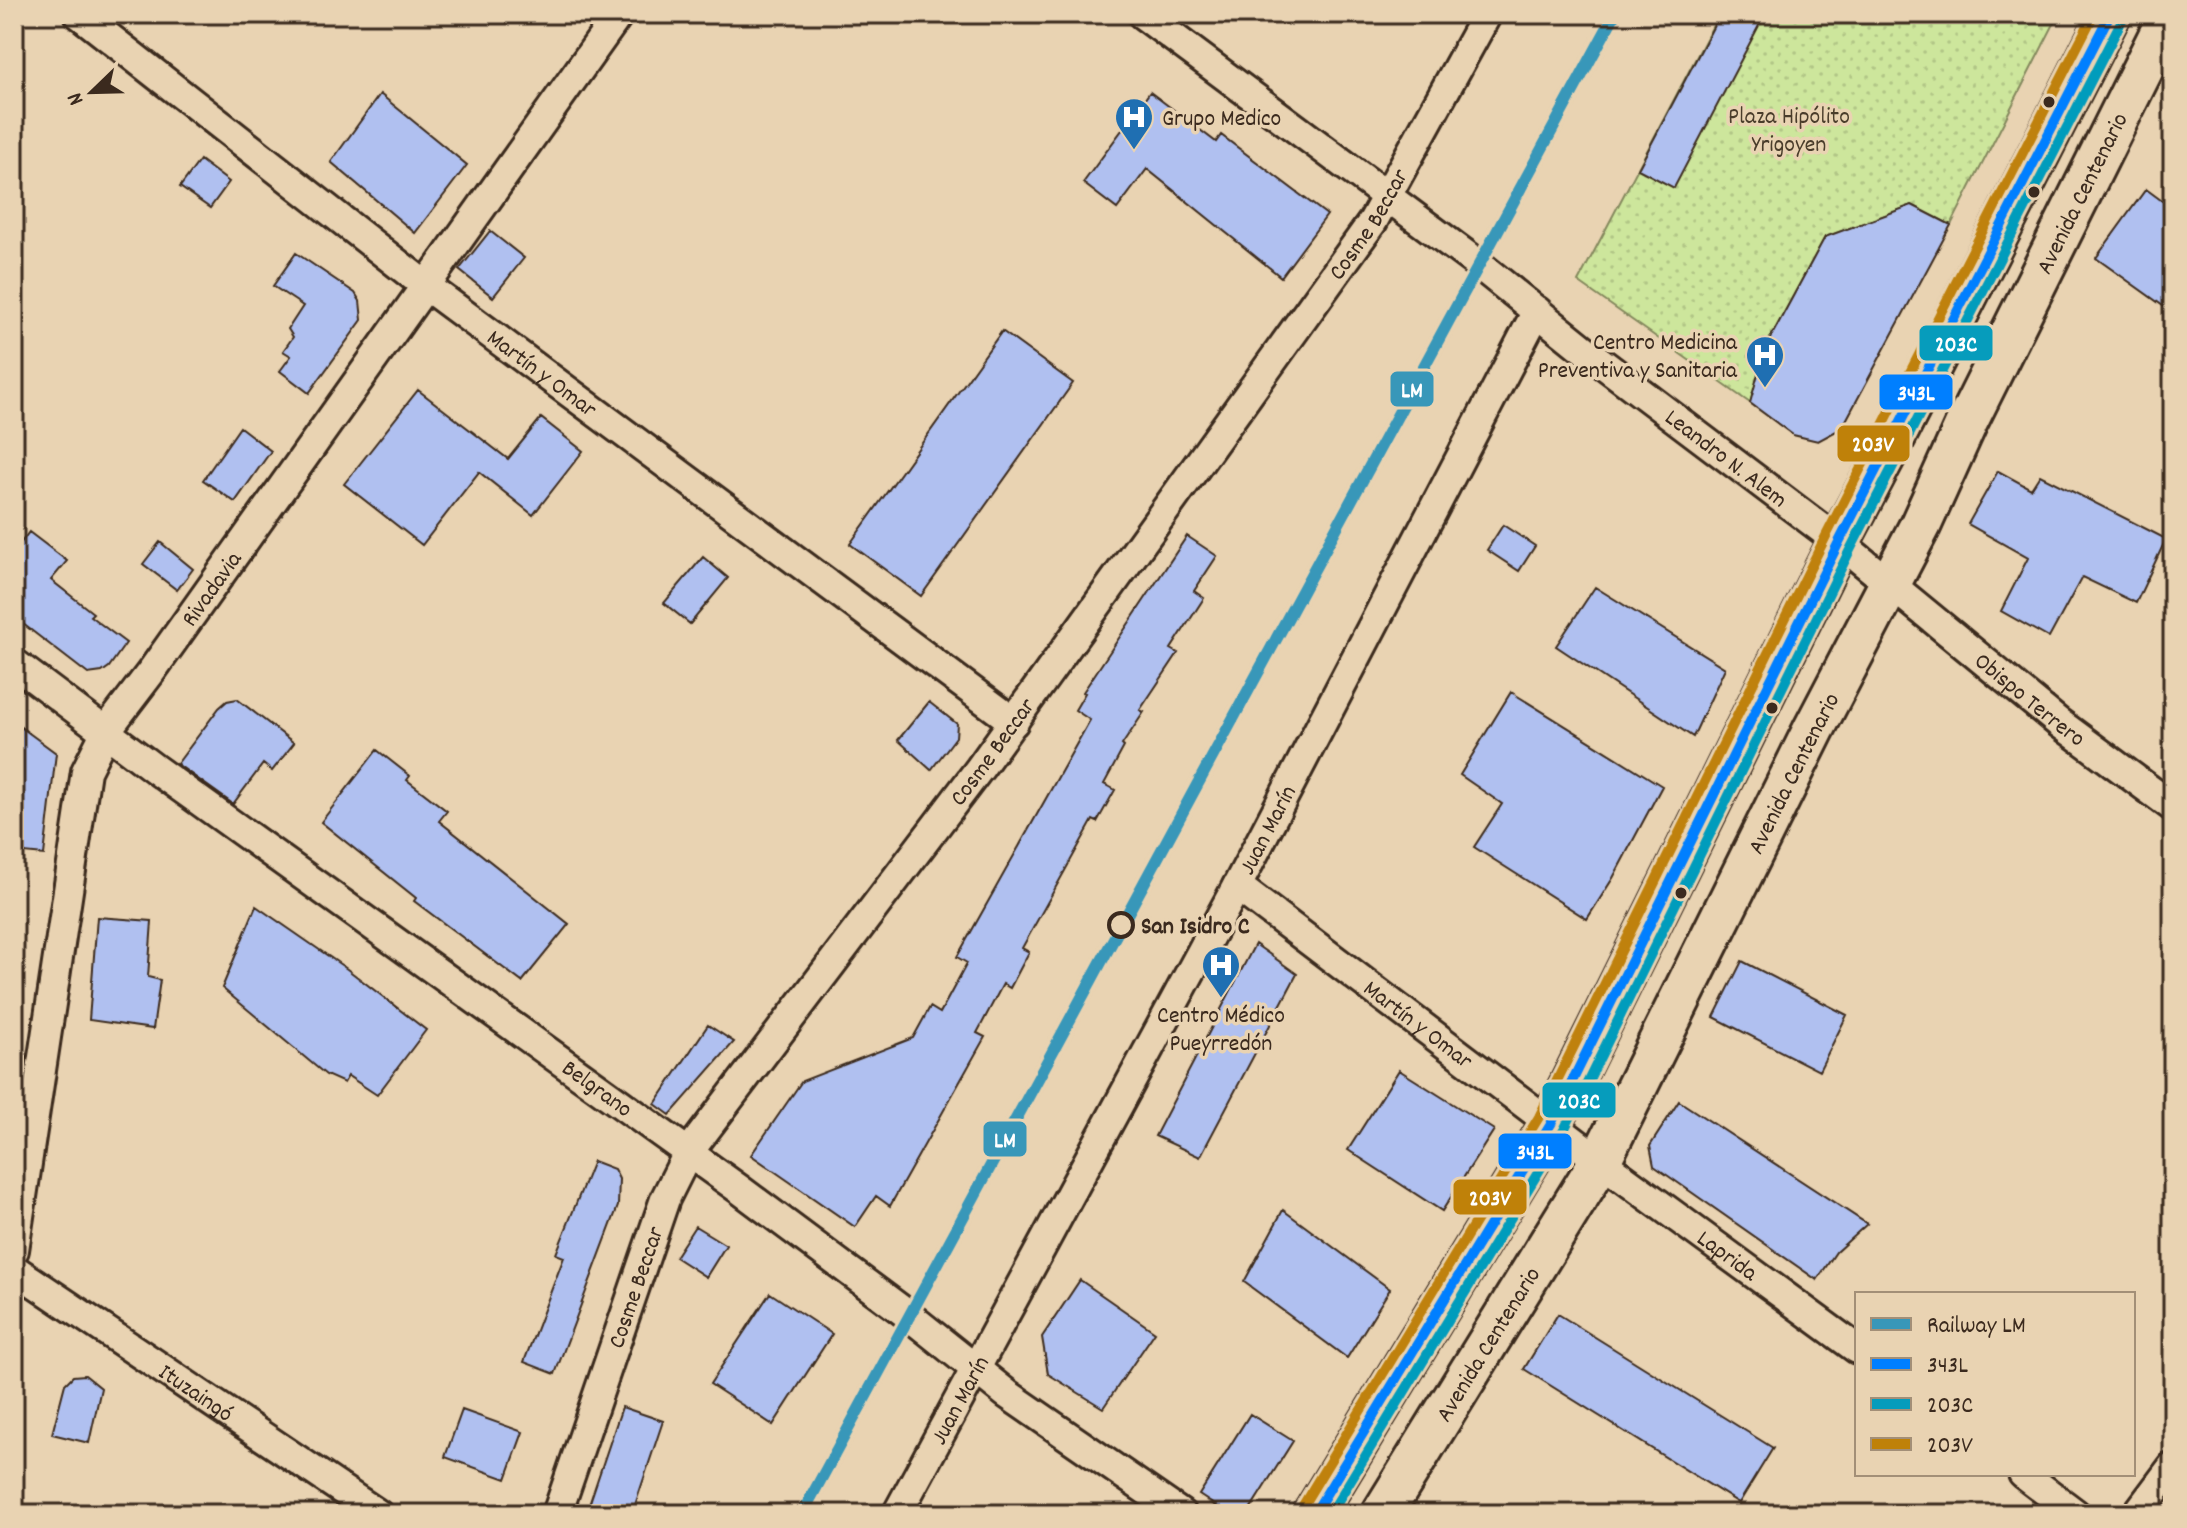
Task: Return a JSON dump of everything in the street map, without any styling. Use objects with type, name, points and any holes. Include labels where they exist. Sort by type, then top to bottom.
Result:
[{"type":"main road","points":[[1314,1514],[1551,1124],[1839,542],[2110,14]]},
{"type":"main road","name":"Avenida Centenario","points":[[1382,1514],[1600,1161],[1814,729],[1891,584],[1967,422],[2170,14]]},
{"type":"street","name":"Martín y Omar","points":[[79,14],[426,286],[1014,722]]},
{"type":"street","name":"Rivadavia","points":[[14,1250],[86,771],[106,731],[619,14]]},
{"type":"street","name":"Leandro N. Alem","points":[[1142,14],[1537,311],[1891,584]]},
{"type":"street","name":"Cosme Beccar","points":[[557,1514],[665,1199],[688,1153],[1014,722],[1387,198],[1487,14]]},
{"type":"street","name":"Juan Marín","points":[[897,1514],[1237,886],[1537,311]]},
{"type":"street","name":"Obispo Terrero","points":[[1891,584],[2058,722],[2173,807]]},
{"type":"street","name":"Belgrano","points":[[14,663],[155,769],[858,1277],[976,1371],[1181,1514]]},
{"type":"street","name":"Martín y Omar","points":[[1237,886],[1600,1161]]},
{"type":"street","name":"Laprida","points":[[1600,1161],[1855,1348]]},
{"type":"street","name":"Ituzaingó","points":[[14,1269],[378,1514]]},
{"type":"street","points":[[2137,1514],[2173,1466]]},
{"type":"street","points":[[2026,1476],[2076,1514]]},
{"type":"green space","name":"Plaza Hipólito Yrigoyen","points":[[1719,14],[2059,14],[1951,225],[1912,205],[1825,237],[1771,337],[1750,403],[1578,282]]},
{"type":"building","points":[[1720,14],[1765,14],[1674,188],[1638,169]]},
{"type":"building","points":[[1150,92],[1216,142],[1221,135],[1327,215],[1281,277],[1147,169],[1117,209],[1083,183]]},
{"type":"building","points":[[380,94],[467,165],[415,233],[331,162]]},
{"type":"building","points":[[200,160],[229,182],[210,208],[180,187]]},
{"type":"building","points":[[2146,189],[2173,209],[2173,313],[2096,258]]},
{"type":"building","points":[[1912,205],[1951,225],[1842,428],[1818,441],[1793,435],[1750,403],[1765,348],[1825,237]]},
{"type":"building","points":[[490,231],[524,258],[493,297],[459,270]]},
{"type":"building","points":[[296,253],[355,293],[360,301],[362,320],[309,393],[280,371],[291,356],[283,351],[293,337],[288,329],[303,306],[273,286]]},
{"type":"building","points":[[1002,331],[1073,383],[921,596],[850,544]]},
{"type":"building","points":[[418,390],[508,459],[541,418],[583,451],[533,515],[479,472],[422,545],[344,484]]},
{"type":"building","points":[[240,427],[271,451],[235,502],[203,480]]},
{"type":"building","points":[[1998,471],[2031,489],[2040,475],[2166,539],[2136,603],[2082,577],[2049,638],[2001,611],[2028,558],[1968,524]]},
{"type":"building","points":[[1503,525],[1535,546],[1519,571],[1487,550]]},
{"type":"building","points":[[29,532],[67,561],[51,580],[93,613],[90,616],[126,643],[102,672],[88,674],[14,617],[14,552]]},
{"type":"building","points":[[1187,536],[1217,556],[1194,591],[1204,598],[1171,649],[1178,653],[1140,710],[1144,712],[1122,745],[1124,747],[1104,784],[1115,790],[1097,822],[1093,820],[1022,948],[1029,952],[1010,988],[1003,984],[977,1033],[985,1037],[890,1206],[876,1196],[855,1227],[751,1155],[802,1081],[913,1038],[930,1007],[940,1013],[967,963],[957,957],[1090,720],[1075,710],[1083,692]]},
{"type":"building","points":[[160,542],[193,569],[177,590],[143,564]]},
{"type":"building","points":[[703,557],[728,578],[690,624],[664,603]]},
{"type":"building","points":[[1595,587],[1725,668],[1693,737],[1556,646]]},
{"type":"building","points":[[1511,692],[1662,786],[1613,878],[1587,919],[1474,847],[1502,804],[1460,775]]},
{"type":"building","points":[[237,699],[294,743],[272,771],[263,764],[233,804],[177,764],[219,708],[227,701]]},
{"type":"building","points":[[929,702],[957,724],[956,737],[931,770],[898,740]]},
{"type":"building","points":[[14,722],[56,753],[44,855],[14,852]]},
{"type":"building","points":[[377,750],[410,776],[407,780],[447,811],[439,821],[569,924],[522,982],[414,901],[416,898],[321,822]]},
{"type":"building","points":[[256,906],[347,969],[426,1030],[377,1095],[348,1076],[344,1083],[326,1075],[222,988]]},
{"type":"building","points":[[97,917],[152,921],[148,977],[160,980],[153,1029],[89,1020]]},
{"type":"building","points":[[1255,944],[1297,974],[1200,1157],[1155,1136]]},
{"type":"building","points":[[1742,961],[1847,1015],[1819,1071],[1714,1017]]},
{"type":"building","points":[[708,1025],[734,1042],[670,1115],[655,1104]]},
{"type":"building","points":[[1399,1070],[1494,1130],[1442,1211],[1348,1150]]},
{"type":"building","points":[[1679,1101],[1867,1224],[1836,1252],[1817,1280],[1654,1166],[1650,1146]]},
{"type":"building","points":[[593,1161],[614,1169],[619,1179],[618,1206],[555,1374],[524,1362],[564,1257],[556,1254]]},
{"type":"building","points":[[1283,1210],[1390,1289],[1347,1358],[1244,1282]]},
{"type":"building","points":[[695,1226],[726,1245],[706,1277],[675,1257]]},
{"type":"building","points":[[1080,1280],[1155,1332],[1103,1408],[1048,1374],[1042,1337]]},
{"type":"building","points":[[770,1293],[832,1334],[773,1425],[710,1384]]},
{"type":"building","points":[[1558,1314],[1773,1448],[1739,1503],[1524,1369]]},
{"type":"building","points":[[85,1375],[101,1388],[89,1443],[52,1434],[65,1384],[73,1376]]},
{"type":"building","points":[[622,1407],[663,1421],[632,1514],[586,1514]]},
{"type":"building","points":[[462,1410],[523,1432],[506,1479],[445,1457]]},
{"type":"building","points":[[1250,1414],[1293,1441],[1247,1514],[1228,1514],[1199,1495]]},
{"type":"rail line","name":"LM","points":[[802,1514],[1615,14]]},
{"type":"transit line","name":"203V","points":[[1302,1507],[1539,1117],[1826,536],[2094,14]]},
{"type":"transit line","name":"343L","points":[[1314,1514],[1551,1124],[1839,542],[2110,14]]},
{"type":"transit line","name":"203C","points":[[1330,1514],[1564,1130],[1851,548],[2122,20]]},
{"type":"place","name":"Grupo Medico","points":[[1134,151]]},
{"type":"place","name":"Centro Medicina Preventiva y Sanitaria","points":[[1765,389]]},
{"type":"place","name":"San Isidro C","points":[[1121,925]]},
{"type":"place","name":"Centro Médico Pueyrredón","points":[[1221,999]]}]
